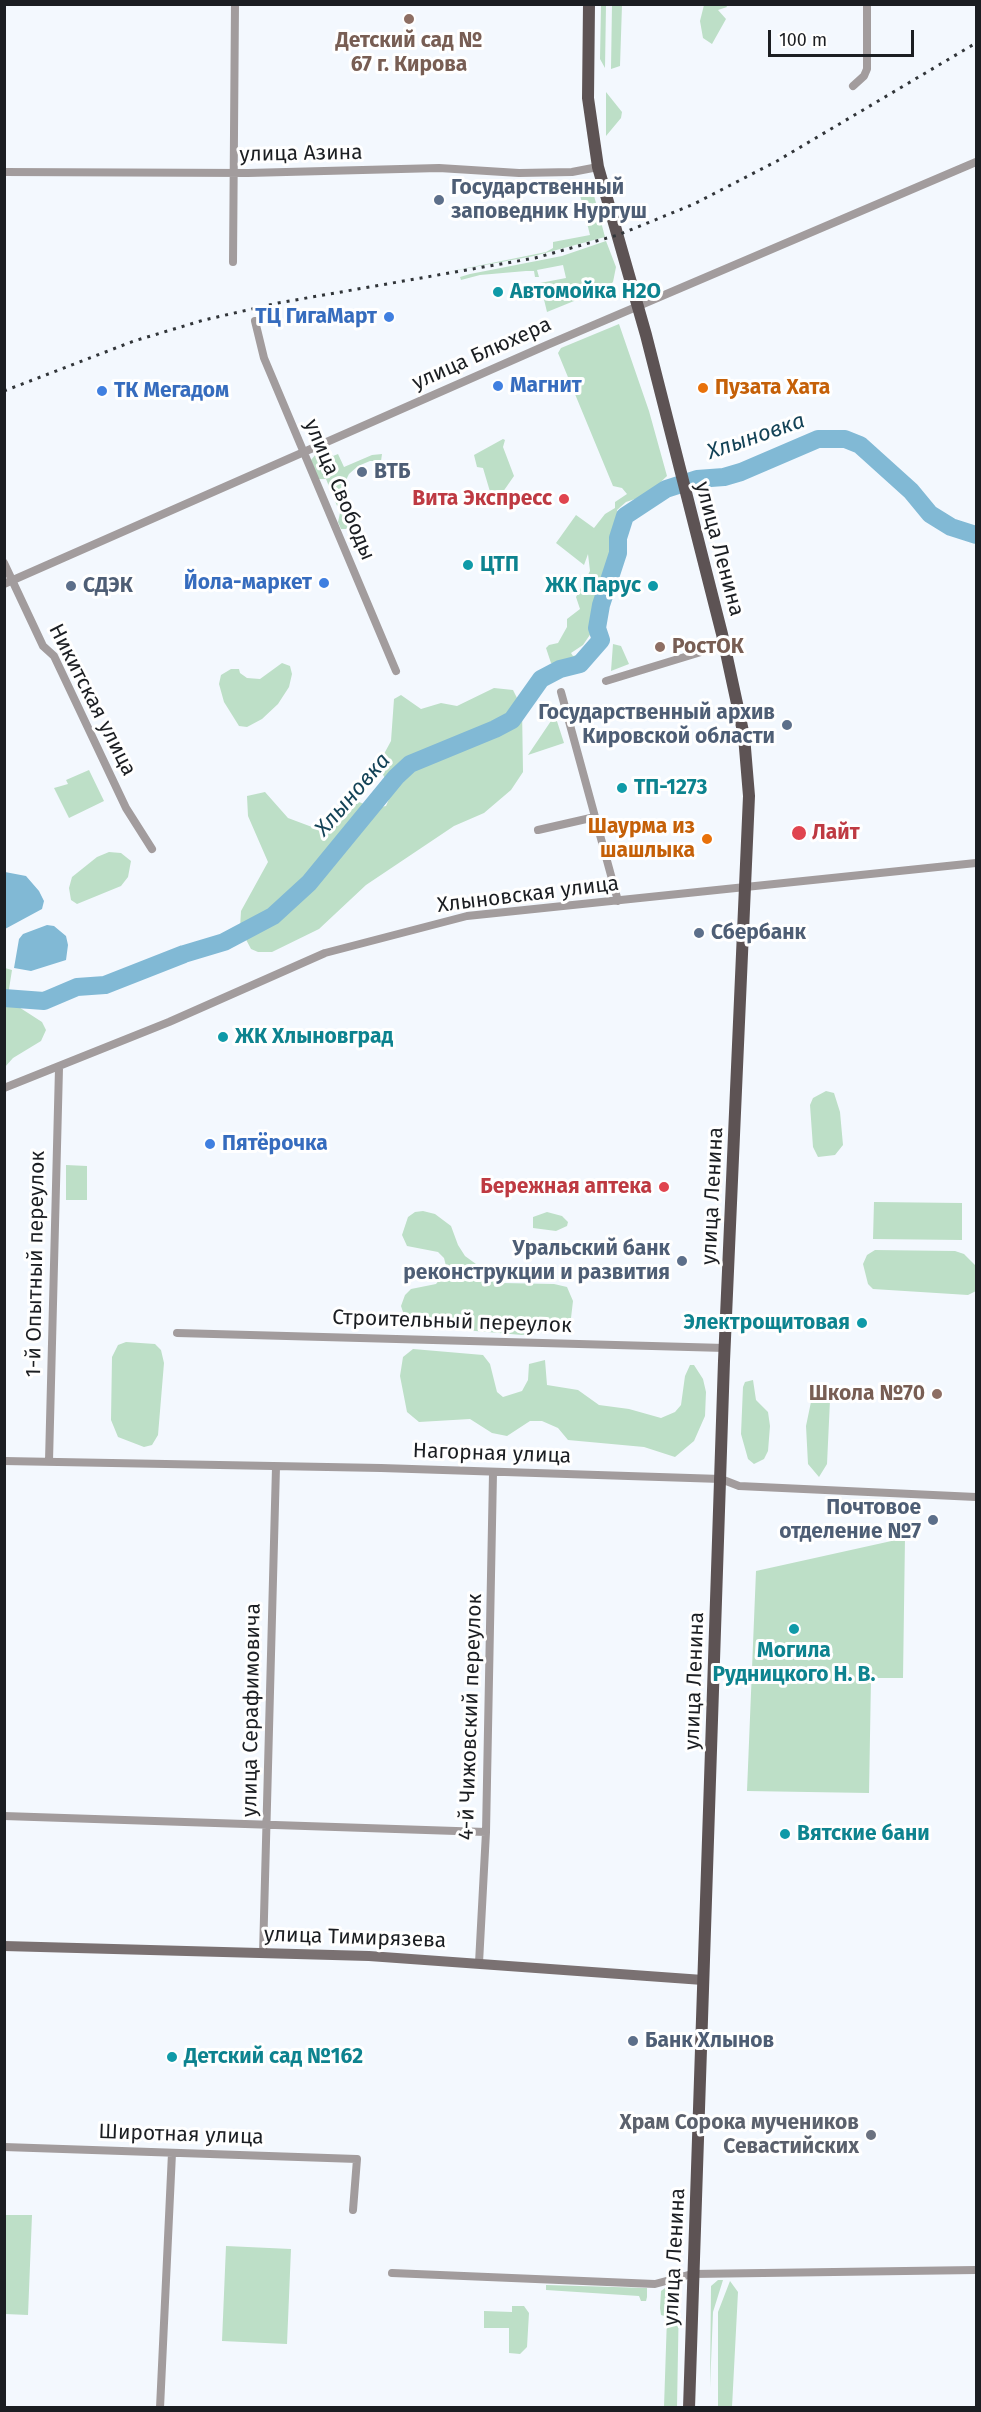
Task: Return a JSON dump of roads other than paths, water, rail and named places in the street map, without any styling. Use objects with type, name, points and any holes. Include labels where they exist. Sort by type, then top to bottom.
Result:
[{"type":"main road","name":"улица Ленина","points":[[589,4],[588,98],[598,167],[638,306],[724,645],[744,736],[749,796],[725,1348],[689,2408]]},
{"type":"main road","name":"улица Тимирязева","points":[[4,1946],[369,1956],[703,1980]]},
{"type":"street","points":[[233,262],[235,4]]},
{"type":"street","points":[[853,86],[864,76],[867,69],[867,4]]},
{"type":"street","name":"улица Блюхера","points":[[8,582],[638,306],[976,162]]},
{"type":"street","name":"улица Азина","points":[[4,172],[235,173],[439,168],[519,173],[572,171],[598,167]]},
{"type":"street","name":"улица Свободы","points":[[255,321],[264,358],[396,671]]},
{"type":"street","name":"Никитская улица","points":[[4,563],[8,582],[44,646],[54,656],[126,808],[153,849]]},
{"type":"street","points":[[606,681],[724,645]]},
{"type":"street","points":[[561,692],[618,901]]},
{"type":"street","points":[[538,830],[595,817]]},
{"type":"street","name":"Хлыновская улица","points":[[4,1088],[169,1023],[324,953],[466,916],[976,863]]},
{"type":"street","name":"1-й Опытный переулок","points":[[49,1461],[59,1068]]},
{"type":"street","name":"Строительный переулок","points":[[177,1333],[725,1348]]},
{"type":"street","name":"Нагорная улица","points":[[4,1461],[721,1479],[739,1486],[976,1497]]},
{"type":"street","name":"улица Серафимовича","points":[[263,1954],[276,1467]]},
{"type":"street","name":"4-й Чижовский переулок","points":[[479,1963],[486,1832],[493,1473]]},
{"type":"street","points":[[4,1816],[486,1832]]},
{"type":"street","name":"Широтная улица","points":[[4,2147],[357,2159],[353,2210]]},
{"type":"street","points":[[160,2408],[171,2153]]},
{"type":"street","points":[[392,2273],[655,2284],[692,2274],[976,2271]]},
{"type":"water","points":[[5,872],[26,876],[44,901],[42,909],[5,929]]},
{"type":"water","points":[[47,925],[54,926],[66,936],[68,945],[66,960],[31,971],[14,968],[19,939],[23,934]]},
{"type":"waterway","name":"Хлыновка","points":[[4,998],[44,1001],[77,987],[105,985],[184,954],[224,942],[273,916],[309,883],[396,777],[410,764],[512,720],[541,679],[560,669],[580,664],[601,640],[597,628],[601,605],[618,553],[618,538],[625,516],[666,489],[697,479],[724,477],[741,472],[818,439],[845,439],[860,445],[911,491],[930,514],[951,527],[976,535]]},
{"type":"railway","points":[[4,391],[134,341],[204,320],[278,303],[535,258],[618,235],[694,204],[777,161],[976,43]]},
{"type":"place","name":"Детский сад № 67 г. Кирова","points":[[409,19]]},
{"type":"place","name":"Государственный заповедник Нургуш","points":[[439,200]]},
{"type":"place","name":"Автомойка H2O","points":[[498,292]]},
{"type":"place","name":"ТЦ ГигаМарт","points":[[389,317]]},
{"type":"place","name":"Магнит","points":[[498,386]]},
{"type":"place","name":"Пузата Хата","points":[[703,388]]},
{"type":"place","name":"ТК Мегадом","points":[[102,391]]},
{"type":"place","name":"ВТБ","points":[[362,472]]},
{"type":"place","name":"Вита Экспресс","points":[[564,499]]},
{"type":"place","name":"ЦТП","points":[[468,565]]},
{"type":"place","name":"Йола-маркет","points":[[324,583]]},
{"type":"place","name":"СДЭК","points":[[71,586]]},
{"type":"place","name":"ЖК Парус","points":[[653,586]]},
{"type":"place","name":"РостОК","points":[[660,647]]},
{"type":"place","name":"Государственный архив Кировской области","points":[[787,725]]},
{"type":"place","name":"ТП-1273","points":[[622,788]]},
{"type":"place","name":"Лайт","points":[[799,833]]},
{"type":"place","name":"Шаурма из шашлыка","points":[[707,839]]},
{"type":"place","name":"Сбербанк","points":[[699,933]]},
{"type":"place","name":"ЖК Хлыновград","points":[[223,1037]]},
{"type":"place","name":"Пятёрочка","points":[[210,1144]]},
{"type":"place","name":"Бережная аптека","points":[[664,1187]]},
{"type":"place","name":"Уральский банк реконструкции и развития","points":[[682,1261]]},
{"type":"place","name":"Электрощитовая","points":[[862,1323]]},
{"type":"place","name":"Школа №70","points":[[937,1394]]},
{"type":"place","name":"Почтовое отделение №7","points":[[933,1520]]},
{"type":"place","name":"Могила Рудницкого Н. В.","points":[[794,1629]]},
{"type":"place","name":"Вятские бани","points":[[785,1834]]},
{"type":"place","name":"Банк Хлынов","points":[[633,2041]]},
{"type":"place","name":"Детский сад №162","points":[[172,2057]]},
{"type":"place","name":"Храм Сорока мучеников Севастийских","points":[[871,2135]]}]
